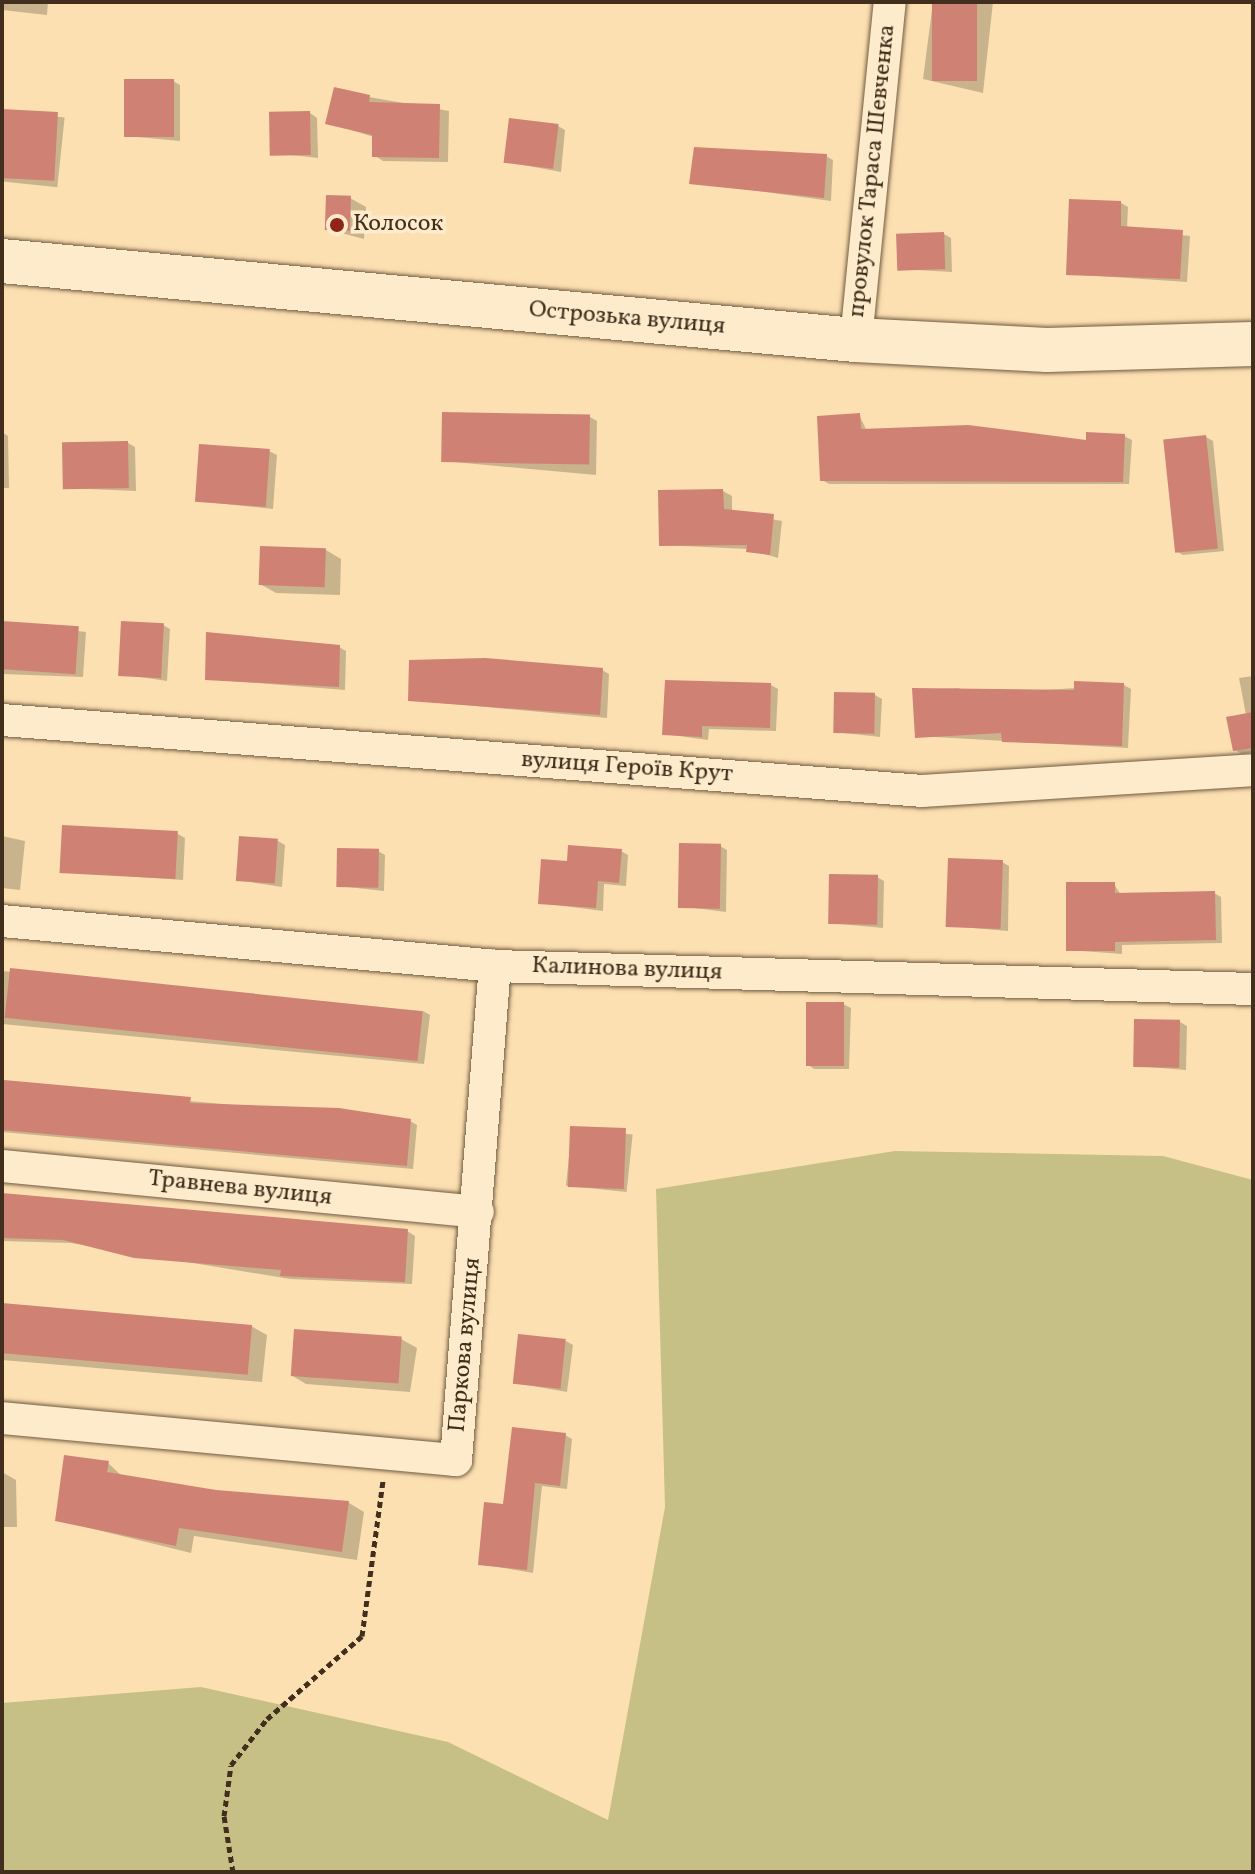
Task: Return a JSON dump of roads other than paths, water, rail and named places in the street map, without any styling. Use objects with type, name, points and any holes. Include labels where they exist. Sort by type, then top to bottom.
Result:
[{"type":"main road","name":"Острозька вулиця","points":[[2,261],[856,340],[1047,350],[1253,344]]},
{"type":"street","name":"провулок Тараса Шевченка","points":[[856,340],[890,2]]},
{"type":"street","name":"вулиця Героїв Крут","points":[[2,720],[922,791],[1253,770]]},
{"type":"street","name":"Калинова вулиця","points":[[2,921],[495,966],[1253,989]]},
{"type":"street","name":"Паркова вулиця","points":[[2,1418],[456,1460],[478,1212],[495,966]]},
{"type":"street","name":"Травнева вулиця","points":[[2,1166],[478,1212]]},
{"type":"place","name":"Колосок","points":[[337,225]]}]
